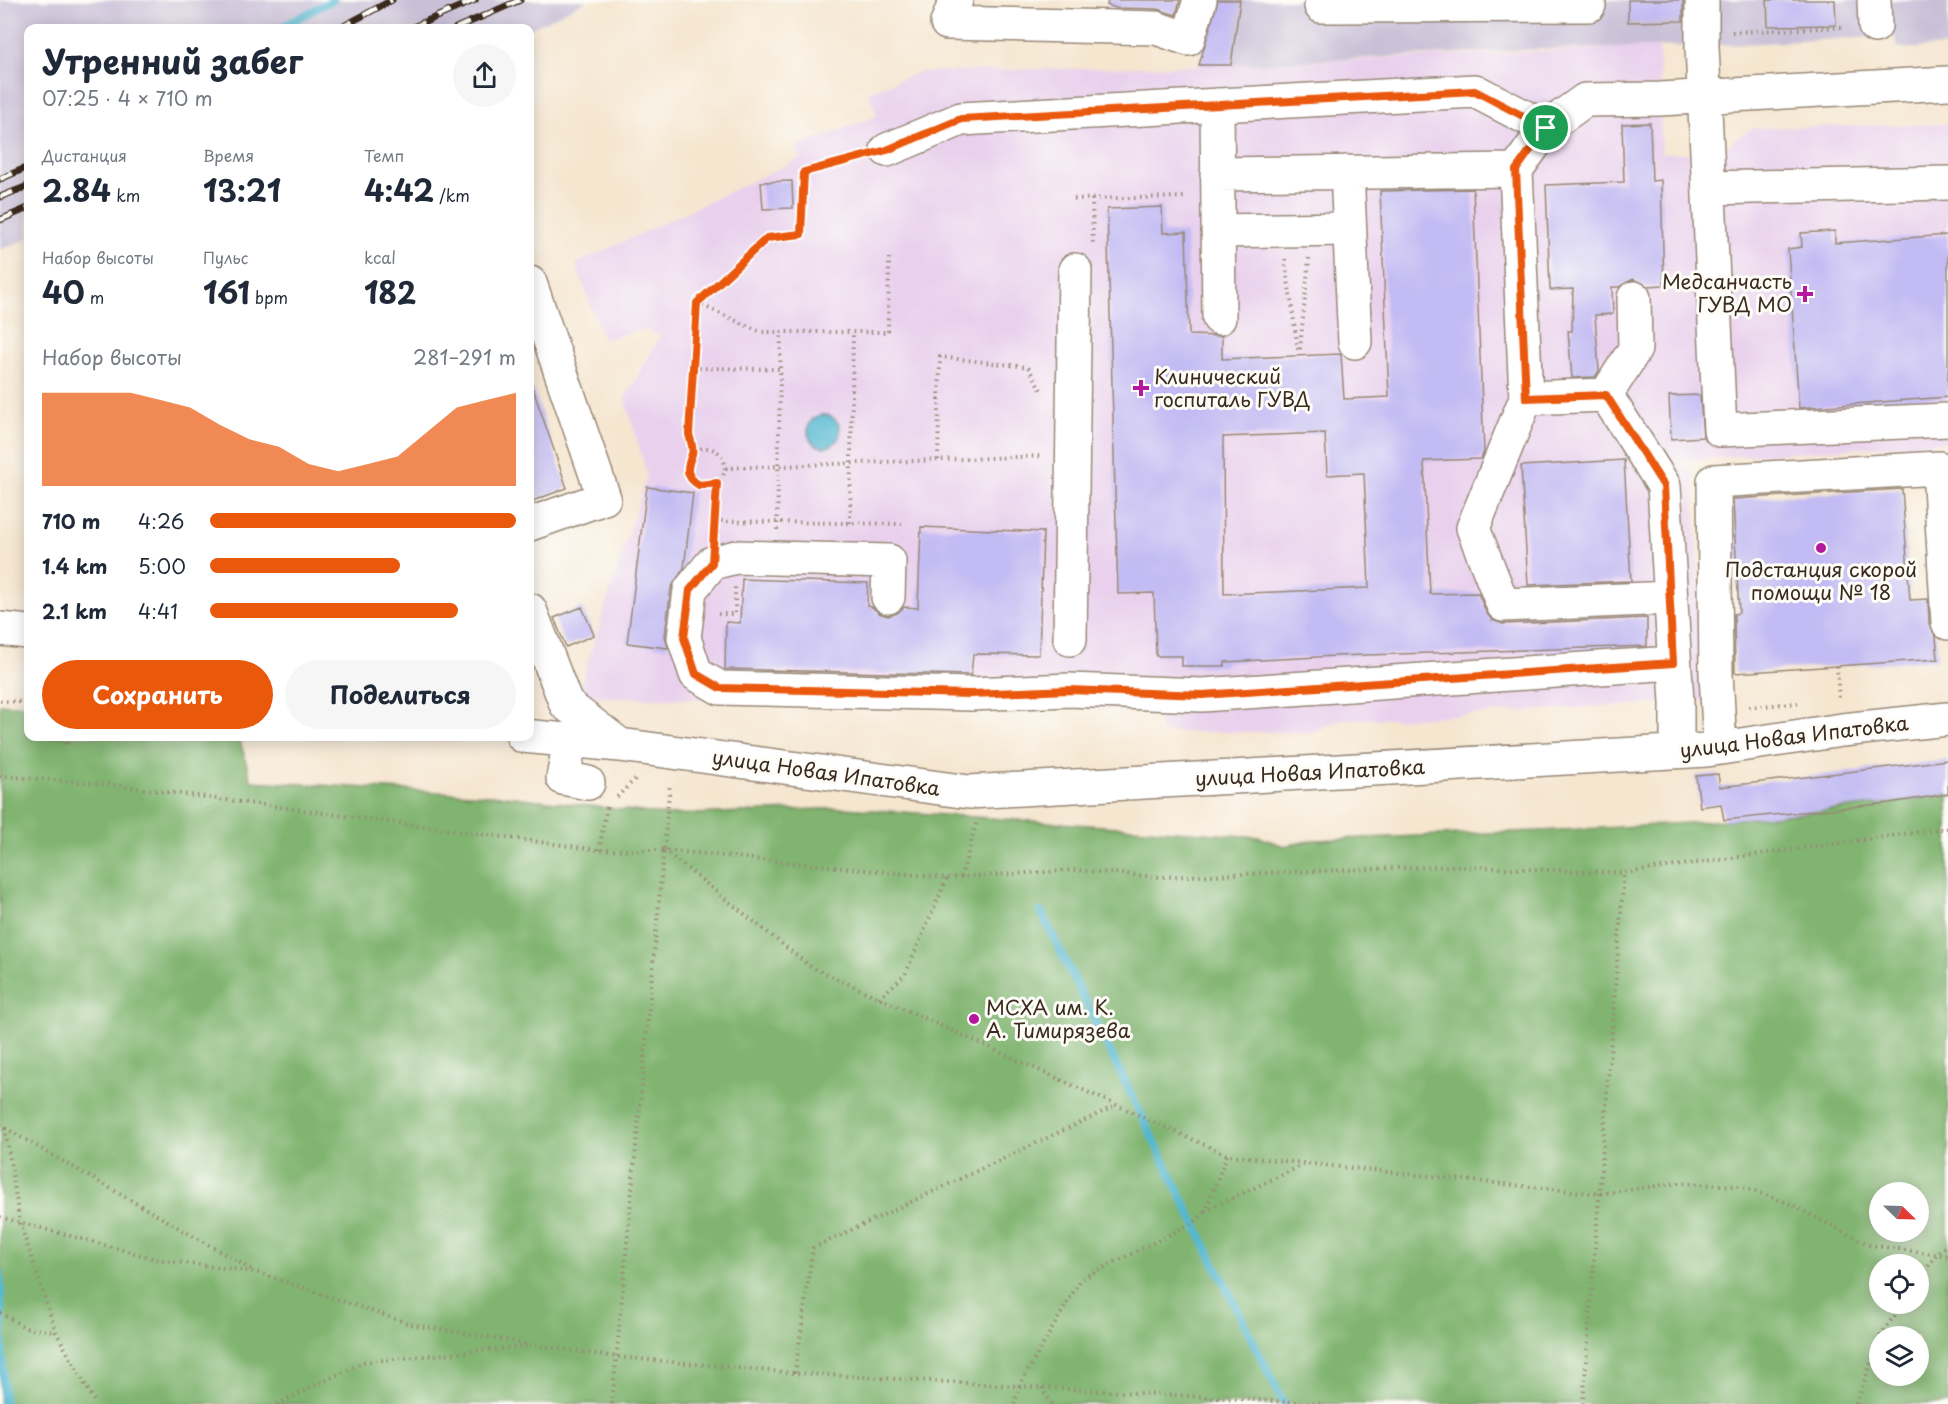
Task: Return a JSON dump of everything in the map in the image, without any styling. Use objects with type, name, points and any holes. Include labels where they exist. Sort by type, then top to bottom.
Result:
[{"type":"street","points":[[956,0],[947,23],[1156,28],[1188,39],[1200,0]]},
{"type":"street","points":[[1321,6],[1381,2],[1588,5],[1589,0]]},
{"type":"street","points":[[1702,0],[1720,430],[1948,420]]},
{"type":"street","points":[[1670,598],[1503,605],[1473,528],[1526,398],[1516,170],[1546,128],[1585,100],[1948,83]]},
{"type":"street","points":[[887,150],[961,119],[1475,91],[1546,128]]},
{"type":"street","points":[[1217,105],[1219,318]]},
{"type":"street","points":[[1217,185],[1347,172],[1516,170]]},
{"type":"street","points":[[1347,172],[1355,342]]},
{"type":"street","points":[[1709,188],[1948,183]]},
{"type":"street","points":[[1218,231],[1349,229]]},
{"type":"street","points":[[1069,690],[1075,270]]},
{"type":"street","points":[[534,295],[604,498],[534,523]]},
{"type":"street","points":[[1606,395],[1635,349],[1634,298]]},
{"type":"street","points":[[1526,398],[1606,395]]},
{"type":"street","points":[[1606,395],[1664,486],[1677,751]]},
{"type":"street","points":[[1720,748],[1716,674],[1714,481],[1939,468],[1948,623]]},
{"type":"street","points":[[888,597],[889,561],[776,556],[736,557],[712,563],[690,590],[684,638],[696,674],[720,688],[971,694],[1069,690],[1202,695],[1673,663]]},
{"type":"street","points":[[534,620],[566,704],[648,749]]},
{"type":"street","points":[[0,629],[24,632]]},
{"type":"street","name":"улица Новая Ипатовка","points":[[534,737],[648,749],[969,792],[1720,748],[1842,730],[1948,719]]},
{"type":"street","points":[[570,741],[563,778],[588,783]]},
{"type":"path","points":[[1702,33],[1875,13]]},
{"type":"path","points":[[693,453],[689,434],[697,303],[767,238],[801,234],[804,172],[887,150]]},
{"type":"path","points":[[1074,199],[1217,185]]},
{"type":"path","points":[[1283,248],[1299,356],[1310,248]]},
{"type":"path","points":[[697,303],[761,332],[888,332],[889,258]]},
{"type":"path","points":[[849,523],[853,332]]},
{"type":"path","points":[[776,556],[781,333]]},
{"type":"path","points":[[938,460],[940,357],[1028,367],[1045,397],[1073,398]]},
{"type":"path","points":[[693,368],[781,369]]},
{"type":"path","points":[[712,563],[717,483],[726,468],[722,456],[712,448],[705,447],[693,453],[687,464],[690,477],[699,485],[717,483]]},
{"type":"path","points":[[726,468],[1072,455]]},
{"type":"path","points":[[715,521],[902,524]]},
{"type":"path","points":[[0,701],[24,702]]},
{"type":"path","points":[[599,850],[606,808],[640,773],[648,749]]},
{"type":"path","points":[[0,776],[107,784],[599,850],[663,850],[947,878],[1077,870],[1160,877],[1453,866],[1624,873],[1948,828]]},
{"type":"path","points":[[961,877],[978,817],[969,792]]},
{"type":"path","points":[[612,1404],[667,815]]},
{"type":"path","points":[[663,850],[811,967],[1227,1155],[1599,1194],[1678,1183],[1740,1186],[1788,1203],[1869,1245],[1948,1256]]},
{"type":"path","points":[[1583,1404],[1624,873]]},
{"type":"path","points":[[879,998],[905,975],[947,878]]},
{"type":"path","points":[[795,1373],[813,1248],[1115,1106]]},
{"type":"path","points":[[0,1125],[256,1272],[410,1324],[617,1357],[795,1373],[1325,1404]]},
{"type":"path","points":[[5,1128],[20,1222],[56,1332],[96,1404]]},
{"type":"path","points":[[1014,1404],[1019,1386],[1082,1279],[1195,1222],[1205,1211],[1227,1155]]},
{"type":"path","points":[[1205,1211],[1308,1163]]},
{"type":"path","points":[[0,1217],[160,1260],[256,1272]]},
{"type":"path","points":[[1929,1265],[1937,1254],[1948,1245]]},
{"type":"path","points":[[0,1313],[26,1328],[56,1332]]},
{"type":"path","points":[[277,1404],[364,1362],[533,1345]]},
{"type":"path","points":[[1856,1404],[1869,1368]]},
{"type":"path","points":[[1041,1387],[1052,1404]]},
{"type":"shaded area","points":[[0,0],[587,0],[534,27],[534,24],[24,24],[24,240],[0,250]]},
{"type":"shaded area","points":[[1240,0],[1948,0],[1948,46],[1897,49],[1895,36],[1702,46],[1542,49],[1231,65]]},
{"type":"shaded area","name":"Клинический госпиталь ГУВД","points":[[1659,46],[1661,153],[1721,153],[1735,139],[1754,128],[1948,124],[1948,442],[1682,460],[1693,473],[1706,700],[1398,719],[1343,719],[1312,732],[1161,732],[1157,710],[577,696],[647,475],[625,399],[660,336],[644,329],[603,340],[576,264],[801,158],[796,147],[877,116],[868,92],[920,72],[1231,65]]},
{"type":"green space","name":"МСХА им. К. А. Тимирязева","points":[[0,704],[24,706],[24,741],[240,741],[251,781],[505,796],[667,815],[844,808],[1259,837],[1284,846],[1314,840],[1711,821],[1791,814],[1948,794],[1948,1404],[0,1404]]},
{"type":"water","points":[[824,415],[835,420],[840,431],[835,442],[824,447],[813,442],[808,431],[813,420]]},
{"type":"building","points":[[1108,0],[1180,0],[1176,15],[1157,9],[1116,8],[1107,5]]},
{"type":"building","points":[[1218,0],[1240,0],[1231,65],[1199,65]]},
{"type":"building","points":[[1628,0],[1683,0],[1683,21],[1628,22]]},
{"type":"building","points":[[1767,0],[1835,0],[1836,25],[1768,26]]},
{"type":"building","points":[[1650,123],[1652,181],[1661,180],[1664,285],[1647,286],[1633,279],[1619,287],[1612,287],[1613,314],[1595,315],[1599,371],[1595,377],[1572,378],[1568,331],[1572,331],[1573,289],[1550,290],[1546,185],[1624,182],[1622,124]]},
{"type":"building","points":[[792,181],[793,208],[763,209],[761,182]]},
{"type":"building","points":[[1473,189],[1484,451],[1481,459],[1424,461],[1430,594],[1478,593],[1492,620],[1503,624],[1647,618],[1647,646],[1335,656],[1225,662],[1225,666],[1182,666],[1182,656],[1156,656],[1154,593],[1118,594],[1107,209],[1162,207],[1163,233],[1186,232],[1189,335],[1222,336],[1222,359],[1341,354],[1344,399],[1389,397],[1380,191]],"holes":[[[1325,433],[1327,475],[1364,473],[1369,588],[1224,594],[1223,437]]]},
{"type":"building","points":[[1835,231],[1835,243],[1948,235],[1948,397],[1799,408],[1788,249],[1802,247],[1801,233]]},
{"type":"building","points":[[534,392],[567,488],[534,500]]},
{"type":"building","points":[[1700,395],[1703,437],[1671,439],[1669,396]]},
{"type":"building","points":[[1624,460],[1631,581],[1528,585],[1521,466]]},
{"type":"building","points":[[647,487],[693,493],[684,568],[671,588],[665,636],[668,648],[627,643]]},
{"type":"building","name":"Подстанция скорой помощи № 18","points":[[1902,489],[1910,600],[1928,599],[1929,624],[1936,637],[1938,659],[1735,673],[1734,614],[1739,613],[1733,499]]},
{"type":"building","points":[[921,527],[1043,532],[1039,655],[973,654],[971,675],[725,669],[726,622],[740,623],[742,579],[868,583],[867,606],[879,613],[888,616],[904,607],[918,608]]},
{"type":"building","points":[[582,607],[594,635],[566,647],[554,618]]},
{"type":"building","points":[[1948,760],[1948,794],[1889,803],[1724,820],[1721,804],[1700,807],[1696,776],[1718,774],[1720,787]]},
{"type":"waterway","points":[[288,24],[333,0]]},
{"type":"waterway","points":[[1041,912],[1284,1404]]},
{"type":"waterway","points":[[0,1273],[4,1404]]},
{"type":"railway","points":[[347,24],[392,0]]},
{"type":"railway","points":[[420,24],[475,0]]},
{"type":"railway","points":[[465,24],[520,0]]},
{"type":"railway","points":[[0,179],[24,169]]},
{"type":"railway","points":[[0,197],[24,188]]},
{"type":"railway","points":[[0,220],[24,210]]},
{"type":"place","name":"Медсанчасть ГУВД МО","points":[[1805,294]]},
{"type":"place","name":"Клинический госпиталь ГУВД","points":[[1141,388]]},
{"type":"place","name":"Подстанция скорой помощи № 18","points":[[1821,548]]},
{"type":"place","name":"МСХА им. К. А. Тимирязева","points":[[974,1019]]},
{"type":"route","points":[[1475,91],[1546,128],[1516,170],[1526,398],[1606,395],[1664,486],[1673,663],[1202,695],[1069,690],[971,694],[720,688],[696,674],[684,638],[690,590],[712,563],[717,483],[711,486],[699,485],[693,482],[687,471],[689,458],[693,453],[689,434],[697,303],[767,238],[801,234],[804,172],[887,150],[961,119],[1475,91]]}]
